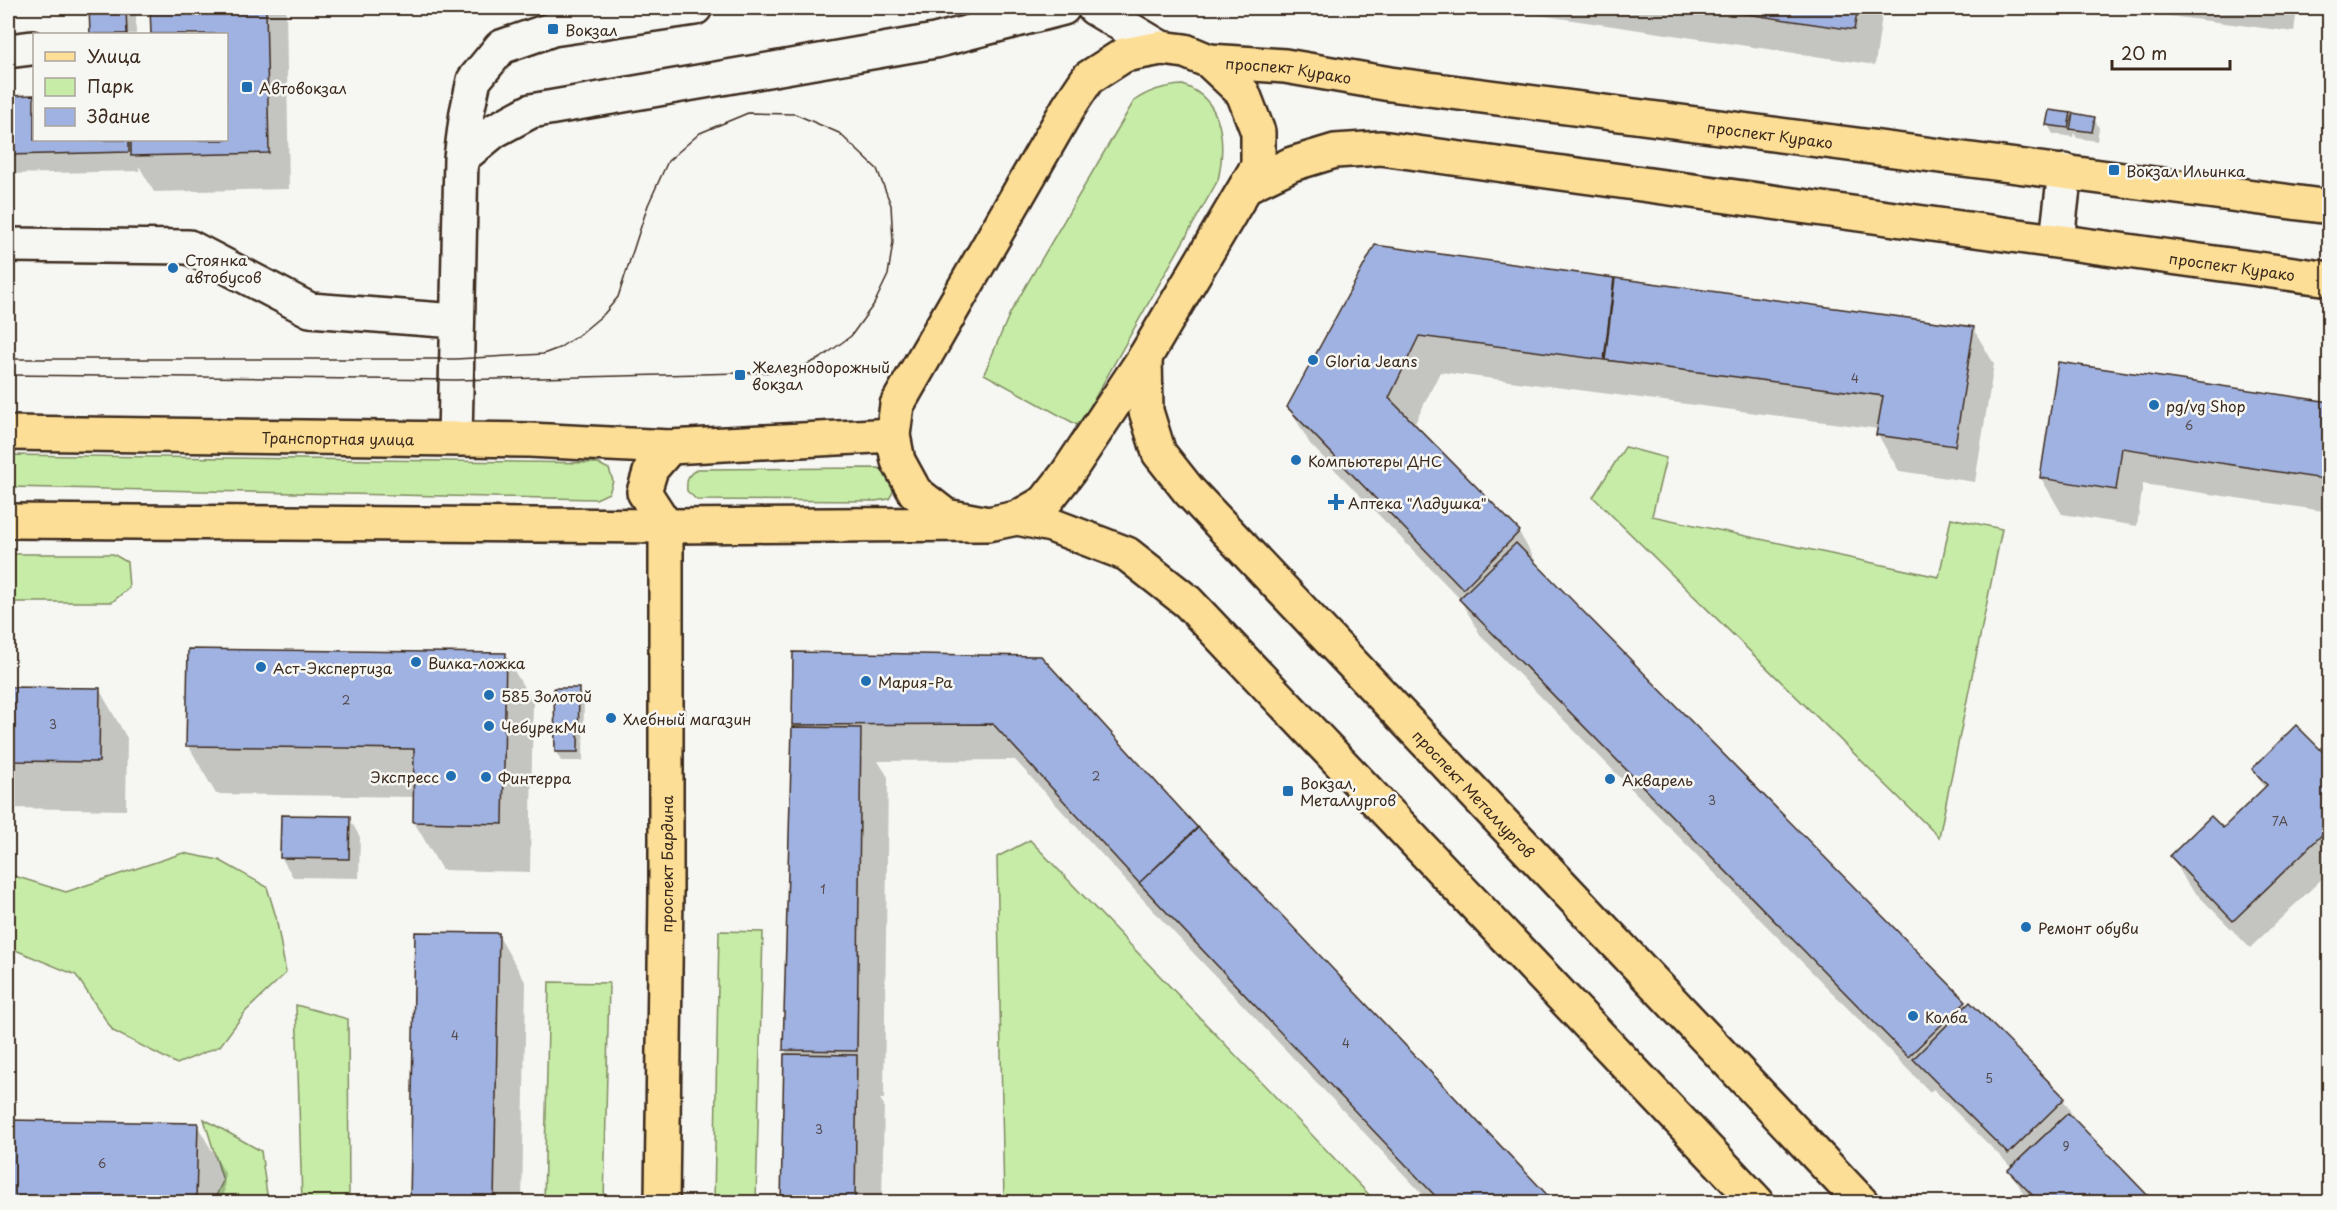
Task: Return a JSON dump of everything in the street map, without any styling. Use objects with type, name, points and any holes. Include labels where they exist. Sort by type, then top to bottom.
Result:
[{"type":"main road","points":[[8,521],[666,526],[1003,521],[1045,502],[1067,474],[1145,357],[1258,166],[1258,132],[1243,93],[1209,61],[1185,51],[1161,48],[1124,55],[1088,78],[1068,108],[897,405],[893,435],[898,461],[915,492],[946,516],[1003,521],[1051,525],[1127,554],[1188,602],[1757,1203]]},
{"type":"main road","name":"проспект Курако","points":[[1209,61],[1285,66],[1390,84],[2330,207]]},
{"type":"main road","name":"проспект Курако","points":[[1248,185],[1292,164],[1335,151],[1381,148],[2330,279]]},
{"type":"main road","name":"проспект Металлургов","points":[[1145,357],[1146,411],[1159,453],[1189,491],[1861,1203]]},
{"type":"main road","name":"Транспортная улица","points":[[8,434],[455,438],[670,447],[893,435]]},
{"type":"main road","points":[[666,526],[644,492],[651,469],[670,447]]},
{"type":"main road","name":"проспект Бардина","points":[[662,1203],[666,892],[666,526]]},
{"type":"lane","points":[[455,438],[461,158],[474,80],[501,48],[553,29],[695,8]]},
{"type":"lane","points":[[461,158],[494,131],[531,111],[935,41],[1063,8]]},
{"type":"lane","points":[[1094,8],[1161,48]]},
{"type":"lane","points":[[2057,240],[2065,171]]},
{"type":"lane","points":[[8,244],[189,247],[310,310],[456,321]]},
{"type":"green space","points":[[1183,85],[1197,92],[1207,101],[1219,124],[1222,152],[1218,180],[1079,426],[984,374],[1010,313],[1134,101],[1157,89]]},
{"type":"green space","points":[[1625,447],[1666,458],[1652,516],[1939,577],[1951,518],[2002,529],[1939,837],[1593,497]]},
{"type":"green space","points":[[8,455],[597,463],[609,469],[613,481],[609,493],[596,499],[8,487]]},
{"type":"green space","points":[[878,468],[893,474],[896,487],[889,499],[875,501],[697,500],[687,491],[688,477],[698,469]]},
{"type":"green space","points":[[8,554],[113,554],[127,562],[129,588],[112,602],[8,602]]},
{"type":"green space","points":[[1030,840],[1376,1202],[1004,1202],[997,857]]},
{"type":"green space","points":[[183,853],[219,860],[267,887],[276,917],[286,973],[246,1011],[220,1046],[177,1064],[113,1031],[76,975],[8,947],[8,874],[66,892]]},
{"type":"green space","points":[[719,931],[763,932],[756,1202],[714,1202]]},
{"type":"green space","points":[[549,982],[609,983],[604,1202],[544,1202]]},
{"type":"green space","points":[[296,1005],[348,1019],[349,1202],[302,1202]]},
{"type":"green space","points":[[204,1119],[261,1151],[268,1202],[213,1202],[223,1181]]},
{"type":"building","points":[[89,8],[126,8],[127,33],[90,33]]},
{"type":"building","name":"Автовокзал","points":[[150,8],[266,8],[269,153],[131,156],[131,141],[228,141],[228,33],[151,33]]},
{"type":"building","points":[[1706,8],[1858,8],[1854,30]]},
{"type":"building","points":[[33,95],[33,141],[129,141],[129,152],[8,155],[8,96]]},
{"type":"building","points":[[2049,110],[2071,113],[2068,128],[2046,125]]},
{"type":"building","points":[[2073,113],[2095,117],[2092,132],[2070,129]]},
{"type":"building","points":[[1375,245],[1614,278],[1604,360],[1419,336],[1389,398],[1520,531],[1463,589],[1287,407]]},
{"type":"building","points":[[1615,278],[1974,327],[1955,446],[1876,435],[1883,396],[1605,360]]},
{"type":"building","points":[[2058,362],[2330,402],[2330,480],[2122,448],[2116,490],[2040,478]]},
{"type":"building","points":[[1516,543],[1966,1001],[1908,1057],[1459,599]]},
{"type":"building","points":[[188,649],[506,653],[503,824],[413,822],[414,749],[186,746]]},
{"type":"building","points":[[793,652],[1041,656],[1198,828],[1139,883],[993,724],[792,725]]},
{"type":"building","points":[[8,687],[100,688],[99,762],[8,761]]},
{"type":"building","points":[[554,688],[579,688],[578,752],[555,752]]},
{"type":"building","points":[[2296,725],[2330,759],[2330,827],[2233,921],[2170,856],[2211,816],[2223,828],[2267,785],[2252,769]]},
{"type":"building","points":[[792,727],[861,728],[857,1051],[783,1050]]},
{"type":"building","points":[[281,815],[350,816],[349,859],[280,858]]},
{"type":"building","points":[[1198,827],[1554,1202],[1441,1202],[1139,883]]},
{"type":"building","points":[[415,932],[499,933],[494,1202],[410,1202]]},
{"type":"building","points":[[1970,1002],[2065,1098],[2008,1154],[1913,1059]]},
{"type":"building","points":[[784,1054],[857,1055],[855,1202],[781,1202]]},
{"type":"building","points":[[2068,1113],[2154,1202],[2039,1202],[2008,1170]]},
{"type":"building","points":[[8,1120],[198,1123],[196,1202],[8,1202]]},
{"type":"tram line","points":[[8,359],[456,359],[543,354],[559,348],[580,334],[604,314],[618,297],[648,205],[668,161],[700,133],[748,113],[795,114],[839,133],[877,169],[891,205],[893,242],[888,275],[874,304],[851,336],[821,358],[799,368],[782,372],[456,380],[8,375]]},
{"type":"place","name":"Вокзал","points":[[553,29]]},
{"type":"place","name":"Автовокзал","points":[[247,87]]},
{"type":"place","name":"Вокзал Ильинка","points":[[2114,170]]},
{"type":"place","name":"Стоянка автобусов","points":[[173,268]]},
{"type":"place","name":"Gloria Jeans","points":[[1313,360]]},
{"type":"place","name":"Железнодорожный вокзал","points":[[740,375]]},
{"type":"place","name":"pg/vg Shop","points":[[2154,405]]},
{"type":"place","name":"Компьютеры ДНС","points":[[1296,460]]},
{"type":"place","name":"Аптека \"Ладушка\"","points":[[1336,502]]},
{"type":"place","name":"Вилка-ложка","points":[[416,662]]},
{"type":"place","name":"Аст-Экспертиза","points":[[261,667]]},
{"type":"place","name":"Мария-Ра","points":[[866,681]]},
{"type":"place","name":"585 Золотой","points":[[489,695]]},
{"type":"place","name":"Хлебный магазин","points":[[611,718]]},
{"type":"place","name":"ЧебурекМи","points":[[489,726]]},
{"type":"place","name":"Экспресс","points":[[451,776]]},
{"type":"place","name":"Финтерра","points":[[486,777]]},
{"type":"place","name":"Акварель","points":[[1610,779]]},
{"type":"place","name":"Вокзал, Металлургов","points":[[1288,791]]},
{"type":"place","name":"Ремонт обуви","points":[[2026,927]]},
{"type":"place","name":"Колба","points":[[1913,1016]]}]
